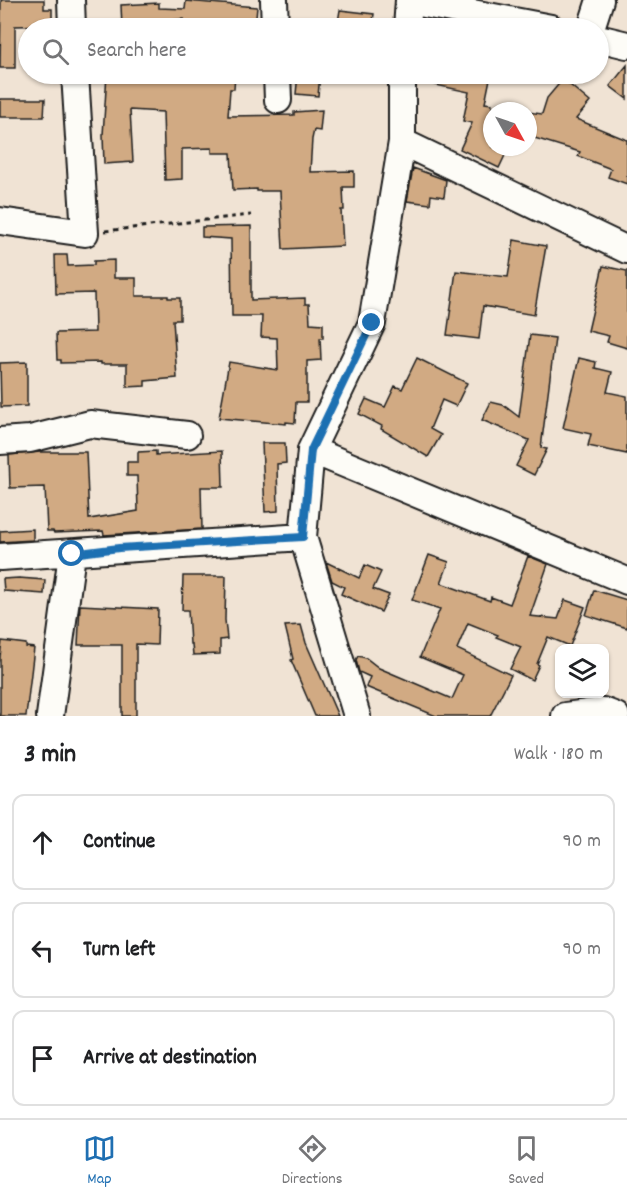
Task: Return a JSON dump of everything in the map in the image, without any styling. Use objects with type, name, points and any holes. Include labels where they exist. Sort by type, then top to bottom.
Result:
[{"type":"street","points":[[71,0],[72,18]]},
{"type":"street","points":[[274,0],[275,18]]},
{"type":"street","points":[[407,18],[409,0],[501,18]]},
{"type":"street","points":[[594,18],[600,0]]},
{"type":"street","points":[[609,41],[627,45]]},
{"type":"street","points":[[0,221],[85,233],[76,84]]},
{"type":"street","points":[[277,84],[278,100]]},
{"type":"street","points":[[357,716],[303,537],[311,450],[372,323],[402,142],[402,84]]},
{"type":"street","points":[[402,142],[627,250]]},
{"type":"street","points":[[0,441],[30,439],[90,424],[187,435]]},
{"type":"street","points":[[311,450],[627,581]]},
{"type":"street","points":[[0,557],[303,537]]},
{"type":"street","points":[[50,716],[72,554]]},
{"type":"street","points":[[565,716],[603,711],[616,716]]},
{"type":"path","points":[[85,233],[251,215]]},
{"type":"building","points":[[1,0],[44,0],[44,9],[52,9],[52,18],[18,18],[18,26],[15,26],[15,68],[0,68]]},
{"type":"building","points":[[186,1],[257,7],[256,18],[122,18],[121,5],[159,3],[159,8],[185,9]]},
{"type":"building","points":[[340,10],[374,14],[373,18],[339,18]]},
{"type":"building","points":[[627,65],[627,99],[610,86]]},
{"type":"building","points":[[106,84],[234,84],[234,89],[230,89],[228,116],[294,115],[294,112],[322,110],[320,131],[314,130],[312,139],[310,172],[354,171],[354,187],[343,187],[344,210],[341,210],[343,246],[283,249],[280,191],[233,190],[231,153],[212,153],[212,148],[182,149],[182,179],[165,180],[163,112],[130,110],[133,162],[104,164],[103,135]]},
{"type":"building","points":[[297,84],[319,84],[318,96],[296,94]]},
{"type":"building","points":[[431,84],[489,84],[485,102],[483,102],[483,156],[505,156],[499,168],[460,149],[472,123],[463,121],[469,92]]},
{"type":"building","points":[[559,84],[569,84],[590,102],[576,119],[627,140],[627,184],[608,177],[611,169],[578,156],[580,152],[537,139],[537,113],[542,114],[547,98]]},
{"type":"building","points":[[0,99],[45,99],[44,117],[0,117]]},
{"type":"building","points":[[413,168],[446,180],[444,197],[431,195],[430,204],[407,201]]},
{"type":"building","points":[[251,226],[251,300],[305,298],[305,304],[309,304],[310,323],[323,324],[323,338],[320,338],[321,360],[307,361],[307,402],[296,402],[295,423],[219,418],[229,362],[278,370],[277,338],[261,337],[262,316],[232,316],[231,239],[202,237],[202,227]]},
{"type":"building","points":[[514,240],[546,246],[534,315],[483,306],[479,339],[447,335],[456,271],[508,277]]},
{"type":"building","points":[[55,255],[67,255],[68,266],[94,265],[94,261],[114,260],[114,278],[136,278],[136,296],[180,298],[180,320],[173,320],[177,378],[145,381],[145,386],[127,387],[127,364],[61,363],[61,360],[57,360],[56,333],[95,332],[94,293],[56,294]]},
{"type":"building","points":[[603,266],[627,271],[627,348],[607,342],[609,336],[588,331]]},
{"type":"building","points":[[530,335],[555,338],[541,448],[547,449],[534,475],[516,466],[529,440],[482,420],[491,402],[503,405],[519,417]]},
{"type":"building","points":[[417,358],[467,383],[456,406],[442,400],[430,429],[441,435],[428,457],[381,429],[382,426],[359,414],[366,399],[385,407],[395,386],[402,389]]},
{"type":"building","points":[[579,358],[596,362],[595,368],[612,372],[607,392],[627,396],[627,454],[588,446],[591,434],[563,428]]},
{"type":"building","points":[[27,362],[27,406],[1,407],[0,363]]},
{"type":"building","points":[[262,443],[285,443],[286,463],[277,464],[278,511],[265,512]]},
{"type":"building","points":[[156,451],[156,455],[222,451],[223,487],[201,487],[202,529],[104,535],[103,531],[54,533],[47,531],[45,487],[10,488],[9,455],[86,452],[89,519],[138,511],[137,476],[127,476],[127,462],[138,462],[138,452]]},
{"type":"building","points":[[33,529],[33,540],[0,542],[0,531]]},
{"type":"building","points":[[429,555],[449,562],[441,583],[490,601],[491,597],[510,604],[528,556],[548,564],[530,616],[558,619],[565,600],[585,607],[571,644],[548,637],[532,680],[510,669],[521,647],[468,623],[457,649],[511,675],[490,716],[436,716],[366,687],[370,677],[359,672],[356,660],[358,656],[366,658],[379,668],[452,699],[463,675],[420,657],[440,609],[412,600]]},
{"type":"building","points":[[326,562],[359,578],[365,565],[381,572],[373,589],[389,595],[381,612],[341,594],[344,587],[332,581]]},
{"type":"building","points":[[183,576],[226,576],[227,639],[220,640],[220,654],[193,655],[188,610],[182,610]]},
{"type":"building","points":[[3,579],[45,580],[44,594],[4,591]]},
{"type":"building","points":[[594,590],[627,600],[627,628],[586,615]]},
{"type":"building","points":[[80,605],[158,609],[157,645],[136,644],[136,716],[122,716],[122,645],[78,645]]},
{"type":"building","points":[[301,625],[306,643],[338,716],[315,716],[291,660],[293,659],[285,626]]},
{"type":"building","points":[[2,641],[26,644],[26,647],[34,648],[26,716],[0,716]]},
{"type":"route","points":[[72,554],[119,548],[303,537],[311,450],[372,323]]}]
